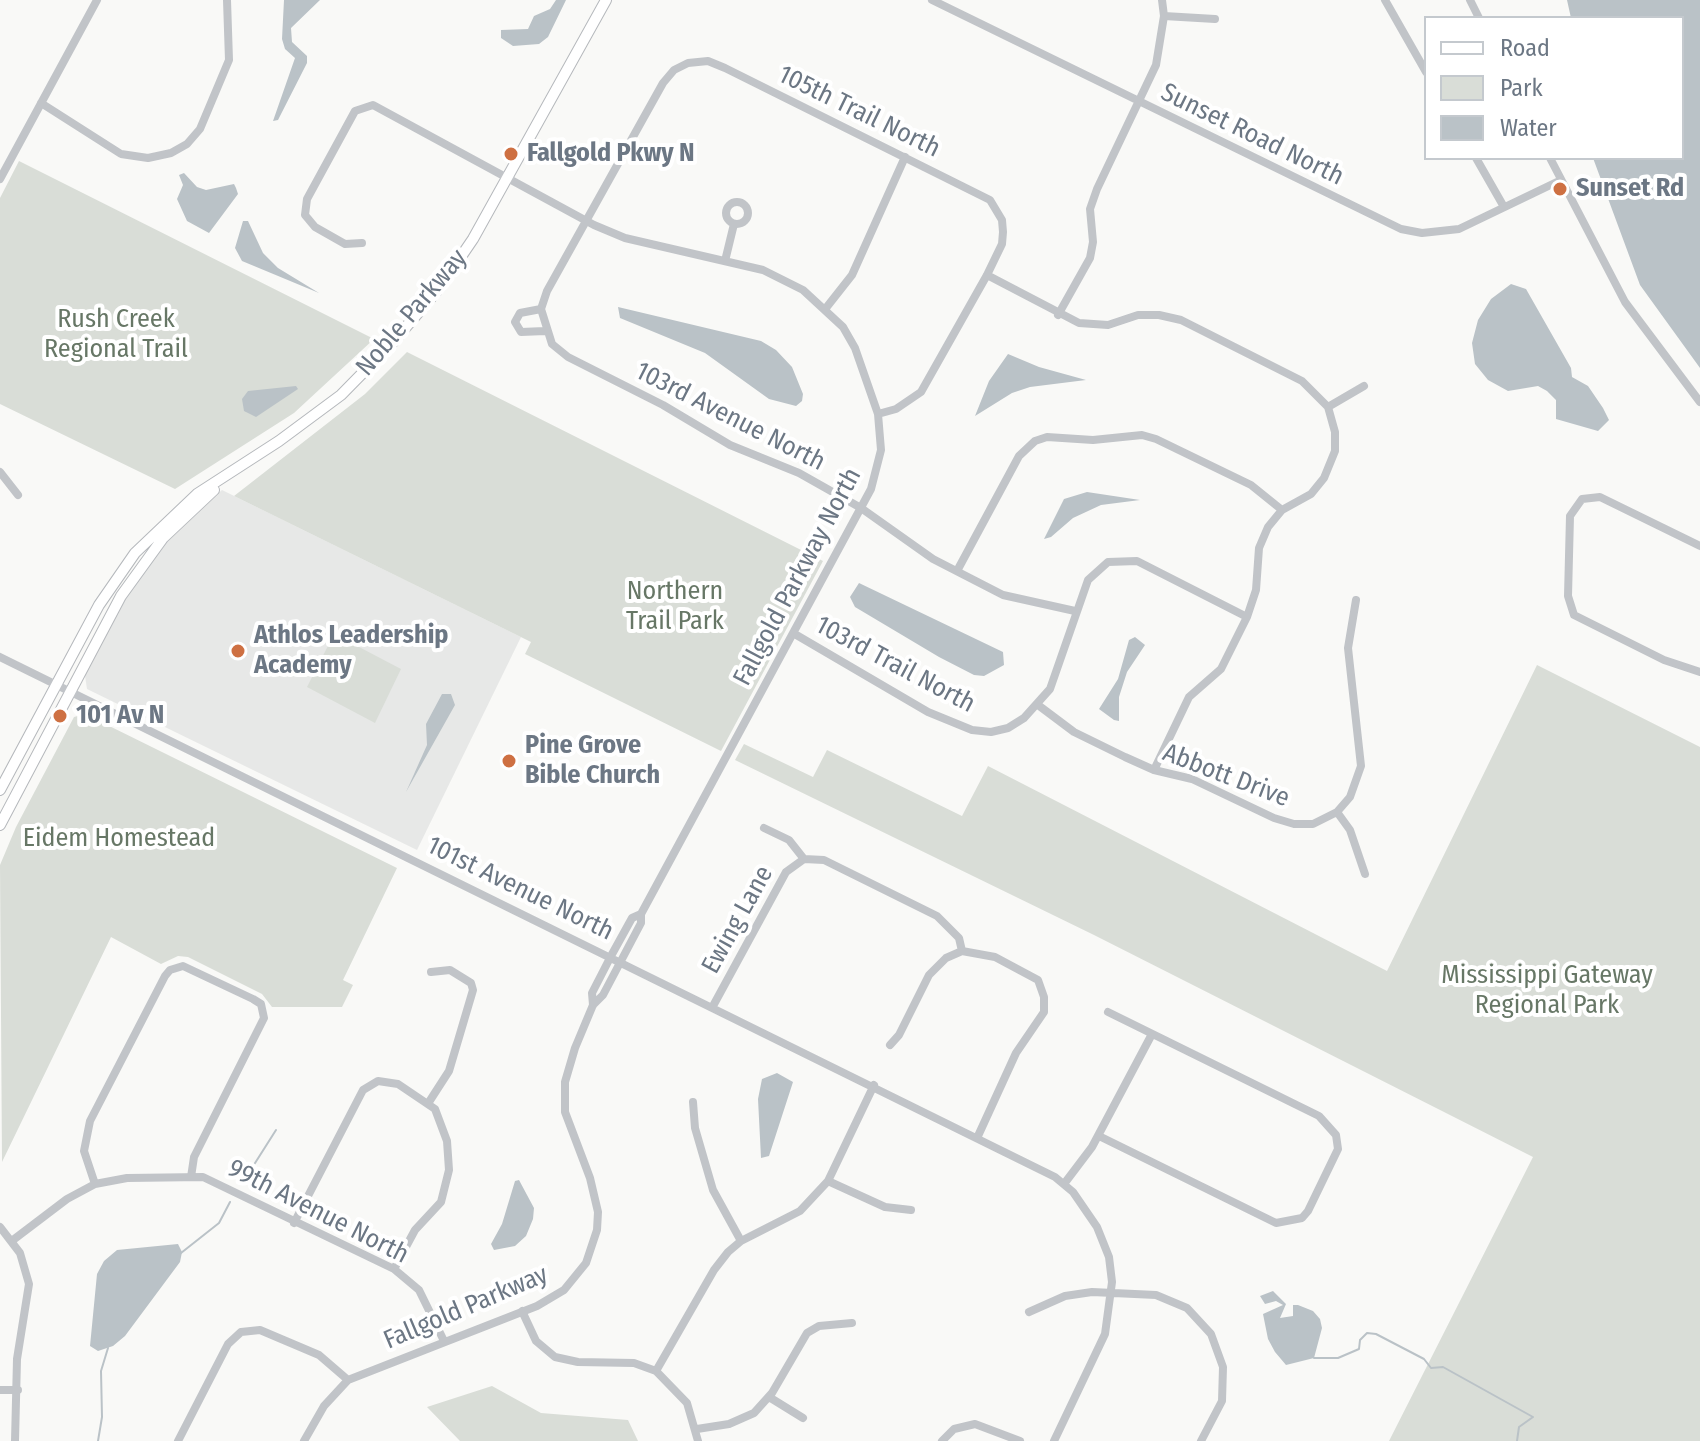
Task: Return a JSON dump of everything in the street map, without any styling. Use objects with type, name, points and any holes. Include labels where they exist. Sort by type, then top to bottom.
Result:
[{"type":"main road","name":"Noble Parkway","points":[[0,790],[105,595],[135,553],[184,504],[341,395],[400,335],[451,272],[606,0]]},
{"type":"main road","name":"Noble Parkway","points":[[0,825],[113,609],[155,548],[191,509],[246,463]]},
{"type":"street","points":[[0,179],[97,0]]},
{"type":"street","points":[[41,103],[121,154],[148,158],[171,153],[187,144],[200,129],[229,60],[227,0]]},
{"type":"street","name":"Sunset Road North","points":[[932,0],[1401,229],[1422,233],[1459,229],[1561,180]]},
{"type":"street","points":[[1058,315],[1090,258],[1093,242],[1090,209],[1156,65],[1164,16],[1162,0]]},
{"type":"street","points":[[1385,0],[1424,68]]},
{"type":"street","points":[[1164,16],[1215,19]]},
{"type":"street","name":"105th Trail North","points":[[586,220],[663,83],[674,70],[688,63],[708,61],[990,200],[1002,220],[1002,244],[987,275]]},
{"type":"street","name":"Fallgold Parkway North","points":[[362,243],[345,244],[315,227],[305,215],[307,199],[355,111],[362,106],[373,105],[407,120],[586,220],[625,238],[783,278],[826,308],[855,348],[878,414],[881,450],[878,469],[861,508],[641,914],[641,923],[603,995],[593,1005]]},
{"type":"street","points":[[826,308],[852,275],[905,157]]},
{"type":"street","points":[[1477,160],[1504,207]]},
{"type":"street","points":[[1551,160],[1632,313],[1700,402]]},
{"type":"street","points":[[541,309],[520,313],[515,322],[521,332],[545,331],[541,309],[586,220]]},
{"type":"street","points":[[725,261],[734,224]]},
{"type":"street","points":[[878,414],[896,409],[921,392],[987,275],[1058,315],[1079,323],[1108,325],[1138,315],[1159,315],[1181,320],[1302,381],[1328,407],[1335,432],[1330,466],[1311,494],[1282,510],[1268,527],[1259,548],[1256,590],[1247,617],[1221,669],[1189,697],[1154,770]]},
{"type":"street","name":"103rd Avenue North","points":[[545,331],[552,344],[568,357],[663,405],[730,445],[799,473],[883,521],[915,550],[1003,595],[1075,611]]},
{"type":"street","points":[[1328,407],[1364,386]]},
{"type":"street","points":[[957,571],[1019,456],[1035,441],[1047,437],[1093,440],[1142,435],[1156,439],[1251,485],[1282,510]]},
{"type":"street","points":[[0,472],[18,495]]},
{"type":"street","points":[[1700,546],[1600,497],[1582,499],[1570,516],[1568,596],[1574,615],[1664,660],[1700,672]]},
{"type":"street","name":"103rd Trail North","points":[[793,633],[928,712],[972,730],[1008,728],[1038,705],[1058,669],[1075,611],[1096,570],[1121,560],[1150,567],[1247,617]]},
{"type":"street","points":[[1356,600],[1348,648],[1361,766],[1350,797],[1337,812],[1350,830],[1365,874]]},
{"type":"street","name":"101st Avenue North","points":[[0,657],[978,1136],[1064,1184],[1084,1206],[1102,1237],[1111,1268],[1112,1293],[1105,1334],[1054,1441]]},
{"type":"street","name":"Abbott Drive","points":[[1038,705],[1074,732],[1154,770],[1192,779],[1294,824],[1313,824],[1337,812]]},
{"type":"street","points":[[764,828],[789,840],[804,859],[824,860],[937,916],[959,938],[962,951]]},
{"type":"street","name":"Ewing Lane","points":[[713,1006],[786,872],[804,859]]},
{"type":"street","name":"Fallgold Parkway North","points":[[593,1005],[592,993],[611,956],[632,918],[641,914]]},
{"type":"street","points":[[890,1045],[899,1035],[929,975],[946,958],[962,951],[985,953],[1028,972],[1042,988],[1044,1012],[1016,1053],[978,1136]]},
{"type":"street","points":[[95,1184],[84,1151],[86,1130],[165,976],[170,970],[183,966],[261,1004],[264,1018],[194,1157],[191,1177]]},
{"type":"street","points":[[429,1102],[449,1071],[473,990],[471,983],[450,970],[431,972]]},
{"type":"street","name":"Fallgold Parkway","points":[[304,1441],[324,1406],[348,1380],[550,1300],[577,1278],[590,1255],[597,1230],[596,1195],[569,1126],[563,1097],[575,1048],[593,1005]]},
{"type":"street","points":[[1099,1136],[1276,1223],[1302,1218],[1319,1194],[1338,1149],[1330,1125],[1319,1116],[1108,1012]]},
{"type":"street","points":[[1064,1184],[1099,1136],[1152,1034]]},
{"type":"street","points":[[294,1223],[363,1090],[378,1081],[389,1081],[429,1102],[440,1117],[447,1141],[449,1170],[445,1191],[435,1212],[415,1230],[394,1269]]},
{"type":"street","points":[[656,1371],[714,1270],[741,1241],[789,1219],[812,1201],[828,1181],[874,1085]]},
{"type":"street","points":[[693,1102],[695,1128],[713,1190],[741,1241]]},
{"type":"street","name":"99th Avenue North","points":[[13,1240],[67,1199],[95,1184],[127,1178],[191,1177],[210,1180],[394,1269],[419,1290],[444,1341]]},
{"type":"street","points":[[828,1181],[885,1207],[911,1210]]},
{"type":"street","points":[[0,1227],[13,1240],[26,1268],[29,1284],[17,1359],[15,1441]]},
{"type":"street","points":[[1029,1312],[1065,1296],[1140,1293],[1172,1300],[1194,1315],[1211,1334],[1219,1350],[1225,1384],[1218,1414],[1201,1441]]},
{"type":"street","points":[[522,1311],[536,1341],[555,1357],[578,1362],[622,1361],[656,1371],[687,1403],[698,1441]]},
{"type":"street","points":[[697,1429],[742,1420],[769,1397],[807,1333],[819,1326],[852,1323]]},
{"type":"street","points":[[178,1441],[228,1344],[241,1332],[260,1330],[307,1350],[328,1361],[348,1380]]},
{"type":"street","points":[[0,1390],[18,1390]]},
{"type":"street","points":[[769,1397],[803,1418]]},
{"type":"street","points":[[942,1441],[954,1429],[975,1424],[1020,1441]]},
{"type":"shaded area","points":[[222,490],[521,637],[417,850],[87,689],[84,669],[129,592],[167,540]]},
{"type":"green space","name":"Rush Creek Regional Trail","points":[[19,161],[374,339],[294,413],[175,489],[0,404],[0,198]]},
{"type":"green space","name":"Northern Trail Park","points":[[407,352],[823,561],[721,751],[525,654],[531,642],[234,496],[365,394]]},
{"type":"green space","points":[[340,637],[401,669],[375,723],[307,687],[331,640]]},
{"type":"green space","name":"Mississippi Gateway Regional Park","points":[[1537,665],[1700,747],[1700,1441],[1389,1441],[1533,1157],[1094,935],[735,760],[744,744],[813,777],[827,750],[962,816],[988,766],[1387,971]]},
{"type":"green space","name":"Eidem Homestead","points":[[85,714],[397,868],[343,980],[353,985],[342,1007],[272,1007],[262,994],[188,957],[178,956],[161,964],[111,937],[2,1162],[0,865],[16,827],[74,717]]},
{"type":"green space","points":[[492,1386],[541,1413],[628,1420],[638,1441],[460,1441],[427,1407]]},
{"type":"water","points":[[284,0],[320,0],[291,28],[292,42],[307,56],[307,63],[278,120],[273,121],[295,58],[285,49],[282,39]]},
{"type":"water","points":[[556,0],[566,0],[548,37],[539,44],[513,46],[501,38],[501,30],[528,29],[534,16],[550,9]]},
{"type":"water","points":[[1567,0],[1700,0],[1700,368],[1640,285],[1594,160],[1684,160],[1684,16],[1571,16]]},
{"type":"water","points":[[184,173],[197,187],[206,190],[234,184],[236,188],[238,194],[209,233],[187,221],[177,199],[183,185],[179,175]]},
{"type":"water","points":[[243,221],[248,221],[263,253],[278,268],[319,293],[242,261],[235,248]]},
{"type":"water","points":[[1511,284],[1526,289],[1571,368],[1572,377],[1588,386],[1603,408],[1609,420],[1598,431],[1556,419],[1556,400],[1538,386],[1508,391],[1488,380],[1475,364],[1472,343],[1478,320],[1491,299]]},
{"type":"water","points":[[618,307],[761,341],[776,350],[792,367],[803,394],[802,401],[796,406],[769,399],[705,353],[620,318]]},
{"type":"water","points":[[1008,354],[1039,367],[1086,380],[1030,387],[1012,393],[975,416],[989,381]]},
{"type":"water","points":[[296,386],[298,389],[256,417],[244,411],[242,399],[248,391]]},
{"type":"water","points":[[1087,492],[1140,500],[1101,505],[1073,518],[1051,537],[1044,539],[1064,499]]},
{"type":"water","points":[[859,583],[1003,652],[1004,665],[984,676],[974,675],[939,657],[855,607],[850,597]]},
{"type":"water","points":[[1135,637],[1145,645],[1127,672],[1119,697],[1119,721],[1114,720],[1099,709],[1118,679],[1129,640]]},
{"type":"water","points":[[442,694],[451,694],[455,705],[406,792],[427,745],[426,724]]},
{"type":"water","points":[[777,1073],[793,1082],[769,1156],[761,1158],[758,1099],[762,1079]]},
{"type":"water","points":[[519,1180],[534,1208],[533,1219],[526,1236],[515,1246],[494,1250],[491,1244],[502,1224],[515,1181]]},
{"type":"water","points":[[178,1244],[182,1252],[180,1262],[125,1336],[113,1346],[98,1351],[90,1346],[97,1274],[104,1261],[117,1250]]},
{"type":"water","points":[[1273,1291],[1286,1304],[1280,1318],[1293,1316],[1293,1305],[1298,1305],[1313,1311],[1320,1319],[1322,1328],[1314,1358],[1286,1365],[1275,1352],[1268,1339],[1263,1314],[1283,1305],[1276,1301],[1265,1304],[1260,1296]]},
{"type":"waterway","points":[[243,1182],[276,1130]]},
{"type":"waterway","points":[[181,1253],[219,1223],[230,1202]]},
{"type":"waterway","points":[[1314,1358],[1338,1358],[1359,1349],[1360,1340],[1367,1333],[1376,1334],[1424,1359],[1431,1368],[1443,1367],[1533,1417],[1519,1427],[1517,1441]]},
{"type":"waterway","points":[[98,1441],[102,1417],[101,1371],[108,1348]]},
{"type":"place","name":"Fallgold Pkwy N","points":[[511,154]]},
{"type":"place","name":"Sunset Rd","points":[[1560,189]]},
{"type":"place","name":"Athlos Leadership Academy","points":[[238,651]]},
{"type":"place","name":"101 Av N","points":[[60,716]]},
{"type":"place","name":"Pine Grove Bible Church","points":[[509,761]]}]
